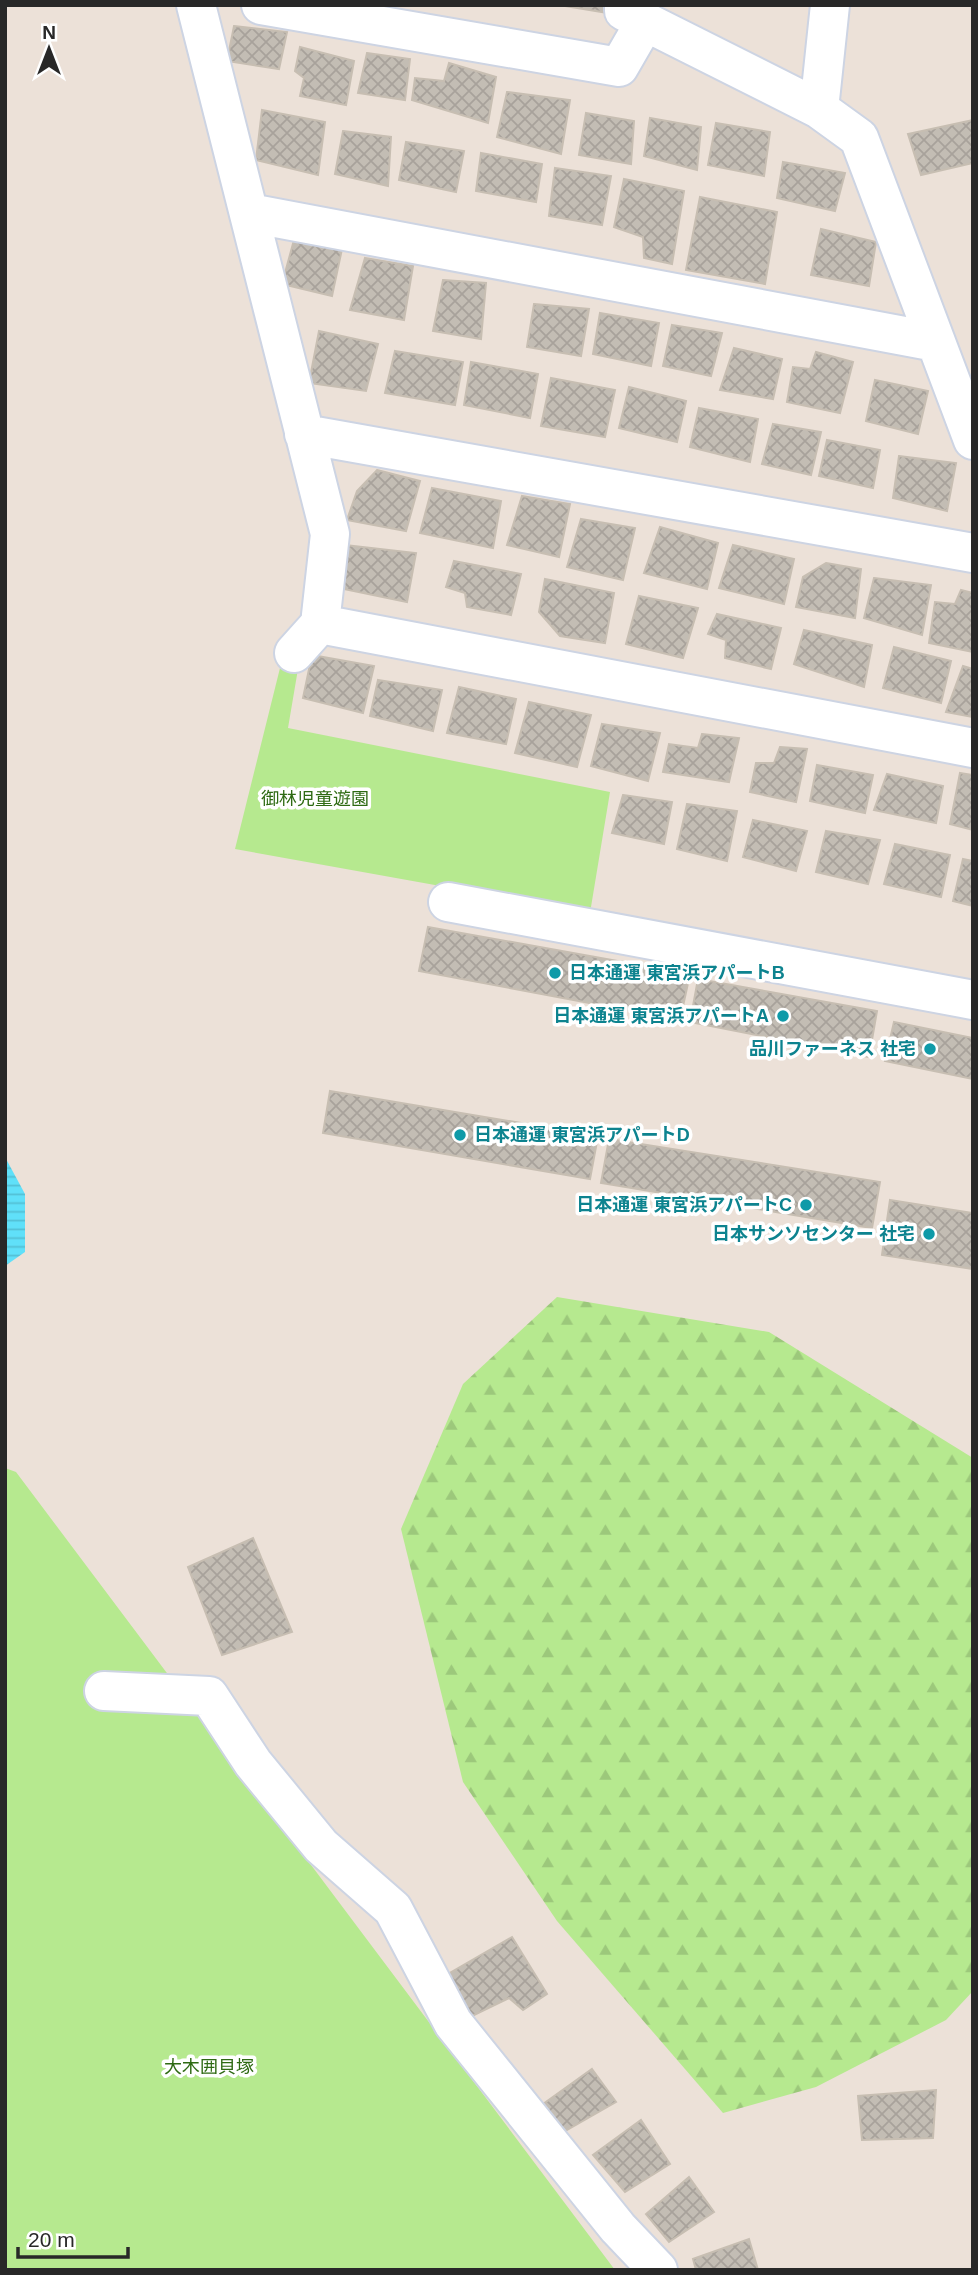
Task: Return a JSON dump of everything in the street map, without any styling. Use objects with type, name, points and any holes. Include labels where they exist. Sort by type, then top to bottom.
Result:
[{"type":"street","points":[[196,5],[330,534],[320,624],[294,653]]},
{"type":"street","points":[[261,5],[619,67],[634,14],[819,109],[859,138],[973,440]]},
{"type":"street","points":[[819,109],[830,5]]},
{"type":"street","points":[[248,213],[936,342]]},
{"type":"street","points":[[304,434],[973,553]]},
{"type":"street","points":[[320,624],[973,748]]},
{"type":"street","points":[[448,902],[973,1000]]},
{"type":"street","points":[[104,1691],[209,1696],[253,1763],[321,1846],[393,1909],[453,2023],[618,2228],[657,2270]]},
{"type":"green space","name":"御林児童遊園","points":[[281,664],[298,669],[288,728],[610,792],[590,913],[235,849]]},
{"type":"green space","points":[[557,1297],[769,1332],[973,1458],[973,1991],[946,2020],[816,2087],[723,2113],[557,1921],[463,1782],[401,1529],[463,1384]]},
{"type":"green space","name":"大木囲貝塚","points":[[5,1468],[16,1472],[615,2270],[5,2270]]},
{"type":"water","points":[[5,1157],[25,1194],[25,1252],[5,1266]]},
{"type":"building","points":[[559,5],[609,5],[608,13]]},
{"type":"building","points":[[234,26],[287,32],[279,69],[227,61]]},
{"type":"building","points":[[300,47],[354,61],[346,105],[300,96],[304,78],[295,71]]},
{"type":"building","points":[[367,53],[410,59],[405,100],[358,93]]},
{"type":"building","points":[[449,63],[496,77],[488,123],[412,100],[415,78],[444,81]]},
{"type":"building","points":[[507,92],[570,100],[561,154],[497,137]]},
{"type":"building","points":[[262,110],[325,122],[318,175],[256,160]]},
{"type":"building","points":[[586,113],[634,121],[631,164],[579,155]]},
{"type":"building","points":[[650,118],[701,127],[697,170],[644,156]]},
{"type":"building","points":[[973,120],[973,163],[921,175],[908,134]]},
{"type":"building","points":[[716,123],[770,132],[764,176],[708,165]]},
{"type":"building","points":[[343,131],[391,137],[388,186],[335,174]]},
{"type":"building","points":[[406,142],[464,151],[456,192],[399,180]]},
{"type":"building","points":[[481,153],[542,164],[536,202],[476,191]]},
{"type":"building","points":[[783,162],[845,173],[835,211],[777,198]]},
{"type":"building","points":[[555,168],[611,176],[602,225],[549,216]]},
{"type":"building","points":[[624,179],[684,191],[672,264],[644,258],[643,237],[614,227]]},
{"type":"building","points":[[700,197],[777,212],[765,284],[686,270]]},
{"type":"building","points":[[821,229],[876,242],[869,286],[811,275]]},
{"type":"building","points":[[294,240],[342,249],[332,296],[282,284]]},
{"type":"building","points":[[365,258],[413,266],[404,320],[350,310]]},
{"type":"building","points":[[443,280],[486,283],[481,339],[433,331]]},
{"type":"building","points":[[534,304],[589,309],[581,356],[527,347]]},
{"type":"building","points":[[600,313],[659,323],[651,366],[593,354]]},
{"type":"building","points":[[672,325],[722,333],[711,376],[663,366]]},
{"type":"building","points":[[319,331],[378,344],[366,391],[309,383]]},
{"type":"building","points":[[734,348],[782,359],[773,399],[720,390]]},
{"type":"building","points":[[395,351],[463,362],[455,405],[385,393]]},
{"type":"building","points":[[816,352],[853,362],[840,413],[787,402],[793,367],[810,369]]},
{"type":"building","points":[[471,362],[538,374],[530,418],[464,405]]},
{"type":"building","points":[[551,378],[615,390],[605,437],[541,426]]},
{"type":"building","points":[[875,380],[928,391],[918,434],[866,421]]},
{"type":"building","points":[[629,387],[686,401],[677,442],[619,428]]},
{"type":"building","points":[[699,408],[758,419],[750,462],[690,447]]},
{"type":"building","points":[[773,424],[821,432],[811,475],[762,464]]},
{"type":"building","points":[[827,440],[880,450],[873,488],[819,476]]},
{"type":"building","points":[[899,456],[956,463],[947,511],[893,498]]},
{"type":"building","points":[[377,470],[420,481],[406,531],[347,520],[357,491]]},
{"type":"building","points":[[432,488],[501,501],[493,548],[420,533]]},
{"type":"building","points":[[522,496],[570,504],[559,557],[507,545]]},
{"type":"building","points":[[581,519],[635,528],[623,580],[567,567]]},
{"type":"building","points":[[660,527],[718,543],[707,589],[644,573]]},
{"type":"building","points":[[345,545],[416,553],[407,602],[339,588]]},
{"type":"building","points":[[733,545],[794,559],[784,604],[719,588]]},
{"type":"building","points":[[454,561],[521,574],[511,615],[467,607],[465,593],[446,587]]},
{"type":"building","points":[[826,563],[861,569],[855,618],[796,607],[803,577]]},
{"type":"building","points":[[874,578],[931,585],[922,635],[864,618]]},
{"type":"building","points":[[545,579],[614,593],[605,643],[560,636],[539,612]]},
{"type":"building","points":[[961,590],[973,593],[973,652],[929,643],[935,602],[955,604]]},
{"type":"building","points":[[639,596],[698,608],[683,658],[626,644]]},
{"type":"building","points":[[717,614],[781,628],[771,669],[725,658],[726,640],[708,634]]},
{"type":"building","points":[[804,630],[872,645],[864,687],[794,664]]},
{"type":"building","points":[[894,647],[951,661],[941,703],[883,688]]},
{"type":"building","points":[[312,655],[374,666],[363,713],[303,698]]},
{"type":"building","points":[[963,666],[973,669],[973,717],[946,712]]},
{"type":"building","points":[[378,680],[442,690],[433,731],[370,716]]},
{"type":"building","points":[[459,687],[516,699],[506,744],[447,733]]},
{"type":"building","points":[[529,702],[591,715],[577,767],[515,753]]},
{"type":"building","points":[[602,724],[660,733],[648,781],[591,766]]},
{"type":"building","points":[[702,734],[739,738],[729,782],[663,772],[669,744],[698,748]]},
{"type":"building","points":[[780,747],[807,749],[796,802],[750,792],[756,763],[774,763]]},
{"type":"building","points":[[817,765],[873,775],[865,813],[810,801]]},
{"type":"building","points":[[960,773],[973,775],[973,830],[950,824]]},
{"type":"building","points":[[887,774],[943,786],[936,823],[874,810]]},
{"type":"building","points":[[623,795],[672,802],[664,844],[612,833]]},
{"type":"building","points":[[687,804],[737,811],[727,861],[677,849]]},
{"type":"building","points":[[753,820],[807,831],[796,871],[743,857]]},
{"type":"building","points":[[826,831],[880,840],[868,884],[816,872]]},
{"type":"building","points":[[895,844],[950,855],[941,897],[884,884]]},
{"type":"building","points":[[963,859],[973,861],[973,906],[953,901]]},
{"type":"building","name":"日本通運 東宮浜アパートB","points":[[428,927],[690,974],[680,1020],[419,971]]},
{"type":"building","name":"日本通運 東宮浜アパートA","points":[[698,979],[877,1011],[869,1057],[690,1022]]},
{"type":"building","name":"品川ファーネス 社宅","points":[[894,1022],[973,1038],[973,1079],[885,1061]]},
{"type":"building","name":"日本通運 東宮浜アパートD","points":[[330,1091],[598,1136],[590,1179],[323,1133]]},
{"type":"building","name":"日本通運 東宮浜アパートC","points":[[609,1139],[880,1182],[872,1228],[601,1183]]},
{"type":"building","name":"日本サンソセンター 社宅","points":[[890,1200],[973,1213],[973,1269],[882,1255]]},
{"type":"building","points":[[253,1538],[292,1632],[222,1655],[188,1567]]},
{"type":"building","points":[[512,1937],[547,1994],[523,2010],[509,1998],[468,2018],[441,1978]]},
{"type":"building","points":[[592,2069],[616,2102],[560,2134],[539,2107]]},
{"type":"building","points":[[936,2090],[933,2138],[862,2140],[858,2096]]},
{"type":"building","points":[[641,2120],[670,2164],[625,2192],[593,2155]]},
{"type":"building","points":[[689,2177],[714,2212],[669,2242],[646,2214]]},
{"type":"building","points":[[749,2239],[758,2270],[696,2270],[693,2259]]},
{"type":"place","name":"日本通運 東宮浜アパートB","points":[[555,973]]},
{"type":"place","name":"日本通運 東宮浜アパートA","points":[[783,1016]]},
{"type":"place","name":"品川ファーネス 社宅","points":[[930,1049]]},
{"type":"place","name":"日本通運 東宮浜アパートD","points":[[460,1135]]},
{"type":"place","name":"日本通運 東宮浜アパートC","points":[[806,1205]]},
{"type":"place","name":"日本サンソセンター 社宅","points":[[929,1234]]}]
